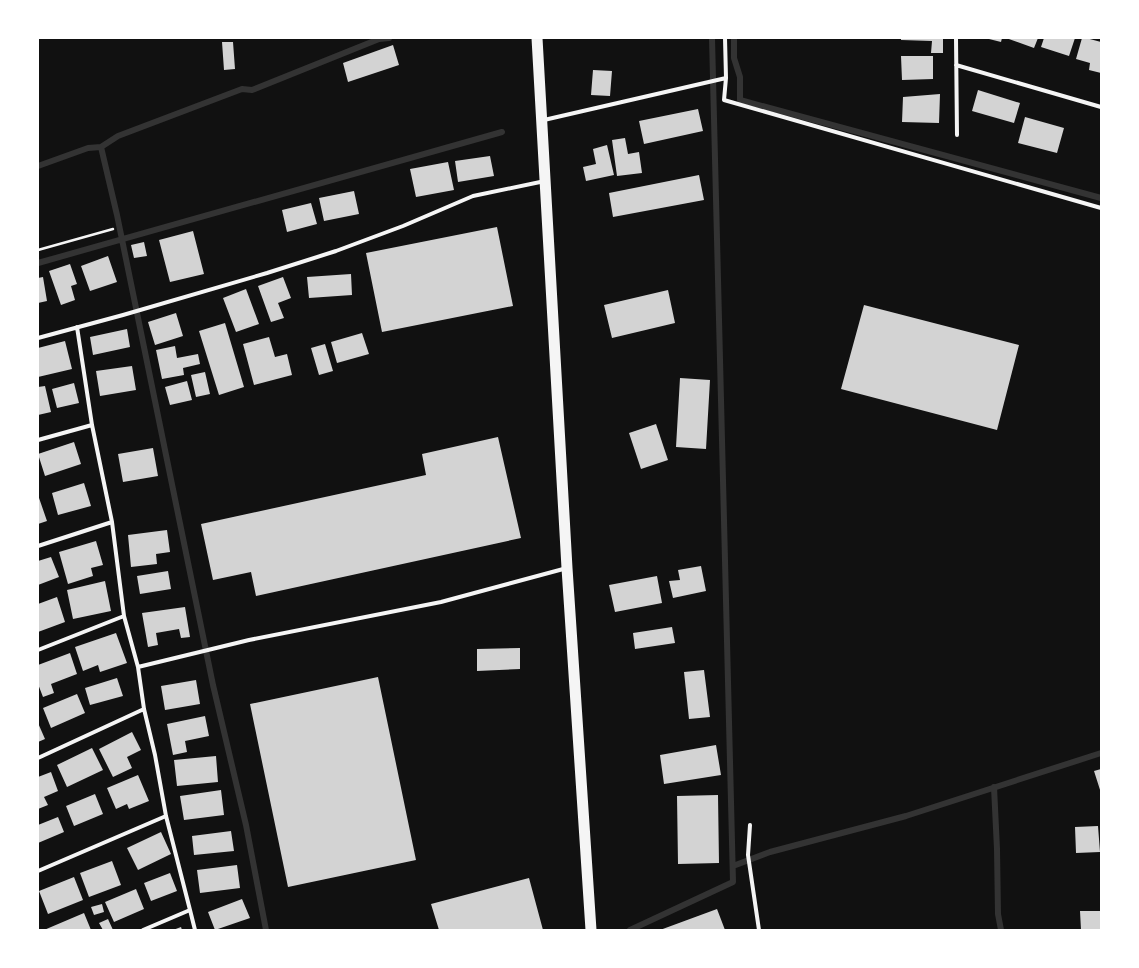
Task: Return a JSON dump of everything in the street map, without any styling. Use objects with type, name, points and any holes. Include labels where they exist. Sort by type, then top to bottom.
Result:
[{"type":"highway","points":[[537,38],[591,930]]},
{"type":"street","points":[[725,38],[726,78],[724,100],[1101,208]]},
{"type":"street","points":[[956,38],[957,135]]},
{"type":"street","points":[[956,65],[1101,107]]},
{"type":"street","points":[[542,121],[726,78]]},
{"type":"street","points":[[38,338],[267,273],[336,251],[404,226],[473,196],[546,181]]},
{"type":"street","points":[[77,326],[92,426],[112,522],[124,616],[138,666],[144,709],[155,755],[166,816],[195,930]]},
{"type":"street","points":[[38,440],[92,426]]},
{"type":"street","points":[[38,546],[112,522]]},
{"type":"street","points":[[138,666],[249,640],[441,602],[568,568]]},
{"type":"street","points":[[38,650],[124,616]]},
{"type":"street","points":[[38,758],[144,709]]},
{"type":"street","points":[[38,871],[166,816]]},
{"type":"street","points":[[750,825],[748,855],[759,930]]},
{"type":"street","points":[[143,930],[190,910]]},
{"type":"path","points":[[38,250],[113,229]]},
{"type":"building","points":[[901,38],[943,38],[943,53],[931,53],[932,41],[901,40]]},
{"type":"building","points":[[985,38],[1002,38],[1001,42]]},
{"type":"building","points":[[1006,38],[1038,38],[1034,48]]},
{"type":"building","points":[[1044,38],[1075,38],[1069,56],[1041,47]]},
{"type":"building","points":[[1082,38],[1101,42],[1101,73],[1089,70],[1090,63],[1076,59]]},
{"type":"building","points":[[222,42],[233,42],[235,69],[224,70]]},
{"type":"building","points":[[393,45],[399,65],[348,82],[343,63]]},
{"type":"building","points":[[901,56],[933,56],[933,79],[902,80]]},
{"type":"building","points":[[593,70],[612,71],[610,96],[591,95]]},
{"type":"building","points":[[978,90],[1020,103],[1014,123],[972,111]]},
{"type":"building","points":[[940,94],[939,123],[902,122],[903,97]]},
{"type":"building","points":[[698,109],[703,131],[644,144],[639,121]]},
{"type":"building","points":[[1025,117],[1064,128],[1057,153],[1018,143]]},
{"type":"building","points":[[625,138],[628,154],[639,152],[642,173],[617,176],[612,140]]},
{"type":"building","points":[[607,145],[614,175],[586,181],[583,167],[596,164],[593,149]]},
{"type":"building","points":[[490,156],[494,176],[458,182],[455,161]]},
{"type":"building","points":[[448,162],[454,190],[416,197],[410,169]]},
{"type":"building","points":[[699,175],[704,200],[613,217],[609,193]]},
{"type":"building","points":[[354,191],[359,214],[324,221],[319,198]]},
{"type":"building","points":[[311,203],[317,224],[287,232],[282,210]]},
{"type":"building","points":[[497,227],[513,306],[382,332],[366,253]]},
{"type":"building","points":[[193,231],[204,274],[170,282],[159,240]]},
{"type":"building","points":[[144,242],[147,256],[134,258],[131,245]]},
{"type":"building","points":[[108,256],[117,282],[90,291],[81,266]]},
{"type":"building","points":[[70,264],[77,284],[71,286],[75,300],[61,305],[49,271]]},
{"type":"building","points":[[351,274],[352,295],[309,298],[307,277]]},
{"type":"building","points":[[43,277],[47,301],[38,303],[38,278]]},
{"type":"building","points":[[283,277],[291,298],[278,303],[284,318],[271,322],[258,286]]},
{"type":"building","points":[[246,289],[259,324],[236,332],[223,298]]},
{"type":"building","points":[[668,290],[675,323],[612,338],[604,305]]},
{"type":"building","points":[[864,305],[1019,345],[997,430],[841,389]]},
{"type":"building","points":[[176,313],[183,336],[155,345],[148,322]]},
{"type":"building","points":[[225,323],[244,387],[219,395],[199,331]]},
{"type":"building","points":[[127,329],[130,347],[93,355],[90,337]]},
{"type":"building","points":[[362,333],[369,354],[337,363],[331,342]]},
{"type":"building","points":[[269,337],[275,357],[287,354],[292,375],[254,385],[243,344]]},
{"type":"building","points":[[65,341],[72,369],[38,377],[38,348]]},
{"type":"building","points":[[325,344],[333,371],[319,375],[311,348]]},
{"type":"building","points":[[175,346],[177,358],[198,354],[200,364],[183,368],[184,375],[162,379],[156,350]]},
{"type":"building","points":[[132,366],[136,390],[100,396],[96,371]]},
{"type":"building","points":[[205,372],[210,394],[196,397],[191,375]]},
{"type":"building","points":[[680,378],[710,380],[706,449],[676,447]]},
{"type":"building","points":[[187,381],[192,400],[170,405],[165,387]]},
{"type":"building","points":[[74,383],[79,403],[57,408],[52,389]]},
{"type":"building","points":[[45,386],[51,412],[38,415],[38,387]]},
{"type":"building","points":[[656,424],[668,460],[641,469],[629,433]]},
{"type":"building","points":[[498,437],[521,538],[256,596],[251,572],[213,580],[201,524],[426,475],[422,454]]},
{"type":"building","points":[[74,442],[81,464],[45,476],[38,454]]},
{"type":"building","points":[[153,448],[158,476],[123,482],[118,454]]},
{"type":"building","points":[[84,483],[91,506],[58,515],[52,493]]},
{"type":"building","points":[[38,495],[47,521],[38,524]]},
{"type":"building","points":[[167,530],[170,552],[156,554],[157,564],[131,567],[128,535]]},
{"type":"building","points":[[96,541],[103,565],[91,568],[93,576],[68,584],[59,552]]},
{"type":"building","points":[[51,557],[59,577],[38,585],[38,561]]},
{"type":"building","points":[[701,566],[706,591],[673,598],[669,581],[680,580],[678,570]]},
{"type":"building","points":[[168,571],[171,589],[140,594],[137,576]]},
{"type":"building","points":[[657,576],[662,603],[615,612],[609,585]]},
{"type":"building","points":[[105,581],[111,611],[73,619],[67,590]]},
{"type":"building","points":[[57,597],[65,622],[38,632],[38,604]]},
{"type":"building","points":[[185,607],[190,637],[181,638],[179,629],[156,633],[158,645],[148,647],[142,613]]},
{"type":"building","points":[[672,627],[675,643],[635,649],[633,633]]},
{"type":"building","points":[[116,633],[127,663],[100,672],[98,665],[83,671],[75,647]]},
{"type":"building","points":[[520,648],[520,669],[477,671],[477,649]]},
{"type":"building","points":[[70,653],[77,674],[51,684],[54,693],[43,697],[38,684],[38,665]]},
{"type":"building","points":[[704,670],[710,717],[689,719],[684,672]]},
{"type":"building","points":[[378,677],[416,860],[288,887],[250,704]]},
{"type":"building","points":[[117,678],[123,696],[90,705],[85,688]]},
{"type":"building","points":[[196,680],[200,704],[165,710],[161,686]]},
{"type":"building","points":[[77,694],[85,713],[51,728],[43,708]]},
{"type":"building","points":[[205,716],[209,736],[185,741],[187,752],[173,755],[167,724]]},
{"type":"building","points":[[38,723],[45,739],[38,742]]},
{"type":"building","points":[[132,732],[141,750],[127,757],[132,768],[113,777],[99,749]]},
{"type":"building","points":[[716,745],[721,775],[664,784],[660,755]]},
{"type":"building","points":[[92,748],[103,770],[67,787],[57,765]]},
{"type":"building","points":[[216,756],[218,782],[177,786],[174,760]]},
{"type":"building","points":[[1101,769],[1101,793],[1094,771]]},
{"type":"building","points":[[51,772],[58,791],[44,797],[48,805],[38,809],[38,777]]},
{"type":"building","points":[[138,775],[149,801],[129,809],[127,804],[116,809],[107,788]]},
{"type":"building","points":[[221,790],[224,815],[184,820],[180,796]]},
{"type":"building","points":[[95,794],[103,814],[74,826],[66,806]]},
{"type":"building","points":[[718,795],[719,863],[678,864],[677,796]]},
{"type":"building","points":[[58,817],[64,832],[38,843],[38,825]]},
{"type":"building","points":[[1098,826],[1100,852],[1076,853],[1075,827]]},
{"type":"building","points":[[231,831],[234,851],[194,855],[192,836]]},
{"type":"building","points":[[161,832],[171,854],[138,870],[127,848]]},
{"type":"building","points":[[112,861],[121,885],[89,897],[80,873]]},
{"type":"building","points":[[237,865],[240,888],[200,893],[197,870]]},
{"type":"building","points":[[170,873],[177,891],[151,901],[144,883]]},
{"type":"building","points":[[74,877],[83,900],[48,914],[39,891]]},
{"type":"building","points":[[529,878],[543,930],[439,930],[431,904]]},
{"type":"building","points":[[136,889],[144,909],[114,922],[105,902]]},
{"type":"building","points":[[242,899],[250,918],[215,930],[208,912]]},
{"type":"building","points":[[102,904],[104,912],[94,915],[91,907]]},
{"type":"building","points":[[717,909],[725,930],[660,930]]},
{"type":"building","points":[[1080,911],[1101,911],[1101,930],[1081,930]]},
{"type":"building","points":[[84,913],[91,930],[44,930]]},
{"type":"building","points":[[108,919],[113,930],[103,930],[99,923]]},
{"type":"building","points":[[181,927],[182,930],[173,930]]},
{"type":"waterway","points":[[266,930],[246,825],[213,685],[117,215],[101,147],[118,136],[242,89],[252,90],[379,39],[389,38]]},
{"type":"waterway","points":[[630,930],[733,882],[712,38]]},
{"type":"waterway","points":[[734,38],[734,58],[740,77],[740,100],[1101,198]]},
{"type":"waterway","points":[[38,263],[502,132]]},
{"type":"waterway","points":[[38,166],[88,148],[101,147]]},
{"type":"waterway","points":[[733,866],[770,852],[906,816],[1101,753]]},
{"type":"waterway","points":[[994,787],[998,914],[1001,930]]}]
